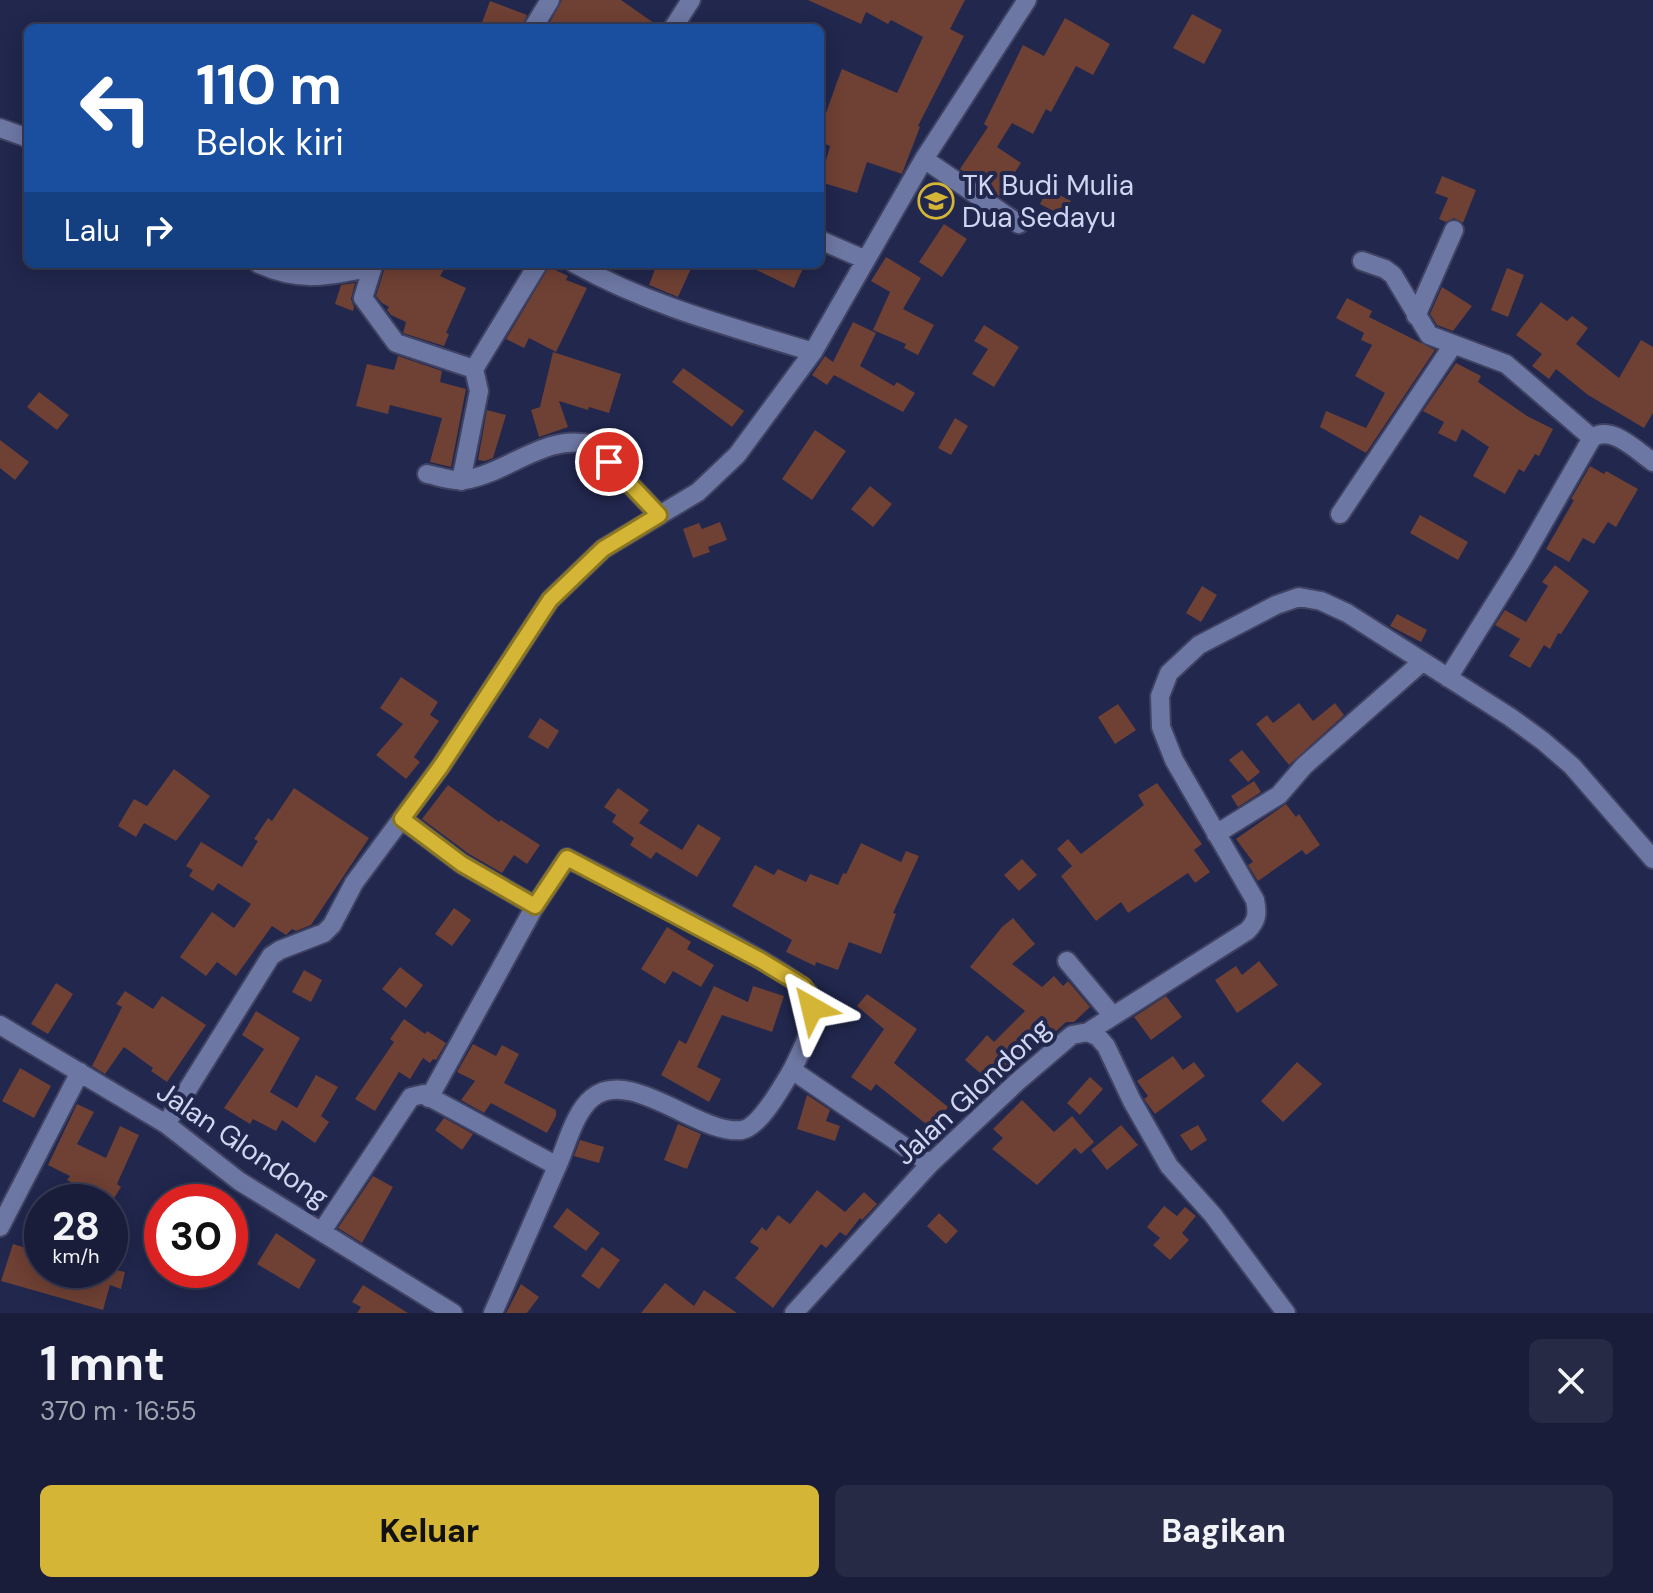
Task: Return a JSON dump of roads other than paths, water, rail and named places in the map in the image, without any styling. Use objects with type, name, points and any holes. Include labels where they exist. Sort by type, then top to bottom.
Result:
[{"type":"street","points":[[535,24],[550,0]]},
{"type":"street","points":[[676,24],[691,0]]},
{"type":"street","points":[[166,1124],[271,956],[324,933],[332,925],[354,883],[441,766],[550,600],[603,549],[698,492],[737,455],[813,352],[924,159],[1027,0]]},
{"type":"street","points":[[0,128],[24,137]]},
{"type":"street","points":[[924,159],[1019,224]]},
{"type":"street","points":[[1416,316],[1454,230]]},
{"type":"street","points":[[824,242],[866,260]]},
{"type":"street","points":[[1362,261],[1393,275],[1429,335],[1506,364],[1592,438]]},
{"type":"street","points":[[269,268],[287,275],[314,278],[360,268]]},
{"type":"street","points":[[373,268],[363,298],[393,341],[474,369]]},
{"type":"street","points":[[461,481],[479,391],[474,369],[536,268]]},
{"type":"street","points":[[582,268],[609,283],[673,309],[813,352]]},
{"type":"street","points":[[1340,514],[1453,345]]},
{"type":"street","points":[[1448,678],[1522,560],[1592,438],[1597,434],[1609,433],[1653,462]]},
{"type":"street","points":[[427,474],[461,481],[503,468],[550,445],[579,441],[593,445],[659,515]]},
{"type":"street","points":[[1088,1032],[1247,931],[1255,922],[1258,912],[1255,900],[1174,760],[1161,727],[1160,696],[1169,673],[1199,645],[1276,605],[1299,597],[1321,601],[1347,613],[1510,717],[1572,766],[1653,859]]},
{"type":"street","points":[[1216,834],[1279,795],[1304,766],[1422,662]]},
{"type":"street","points":[[402,819],[462,864],[535,906]]},
{"type":"street","points":[[429,1098],[535,906],[567,858],[760,960],[803,986],[810,996],[812,1019],[805,1043],[792,1070],[752,1125],[741,1130],[696,1118],[638,1094],[607,1091],[593,1097],[584,1109],[557,1166],[493,1313]]},
{"type":"street","points":[[1067,961],[1113,1016]]},
{"type":"street","name":"Jalan Glondong","points":[[0,1025],[166,1124],[239,1181],[442,1310]]},
{"type":"street","name":"Jalan Glondong","points":[[794,1313],[930,1164],[1072,1035],[1088,1032],[1106,1046],[1132,1101],[1169,1166],[1213,1215],[1286,1313]]},
{"type":"street","points":[[792,1070],[930,1164]]},
{"type":"street","points":[[0,1227],[80,1072]]},
{"type":"street","points":[[322,1231],[411,1097],[424,1094],[557,1166]]},
{"type":"place","name":"TK Budi Mulia Dua Sedayu","points":[[936,201]]}]
